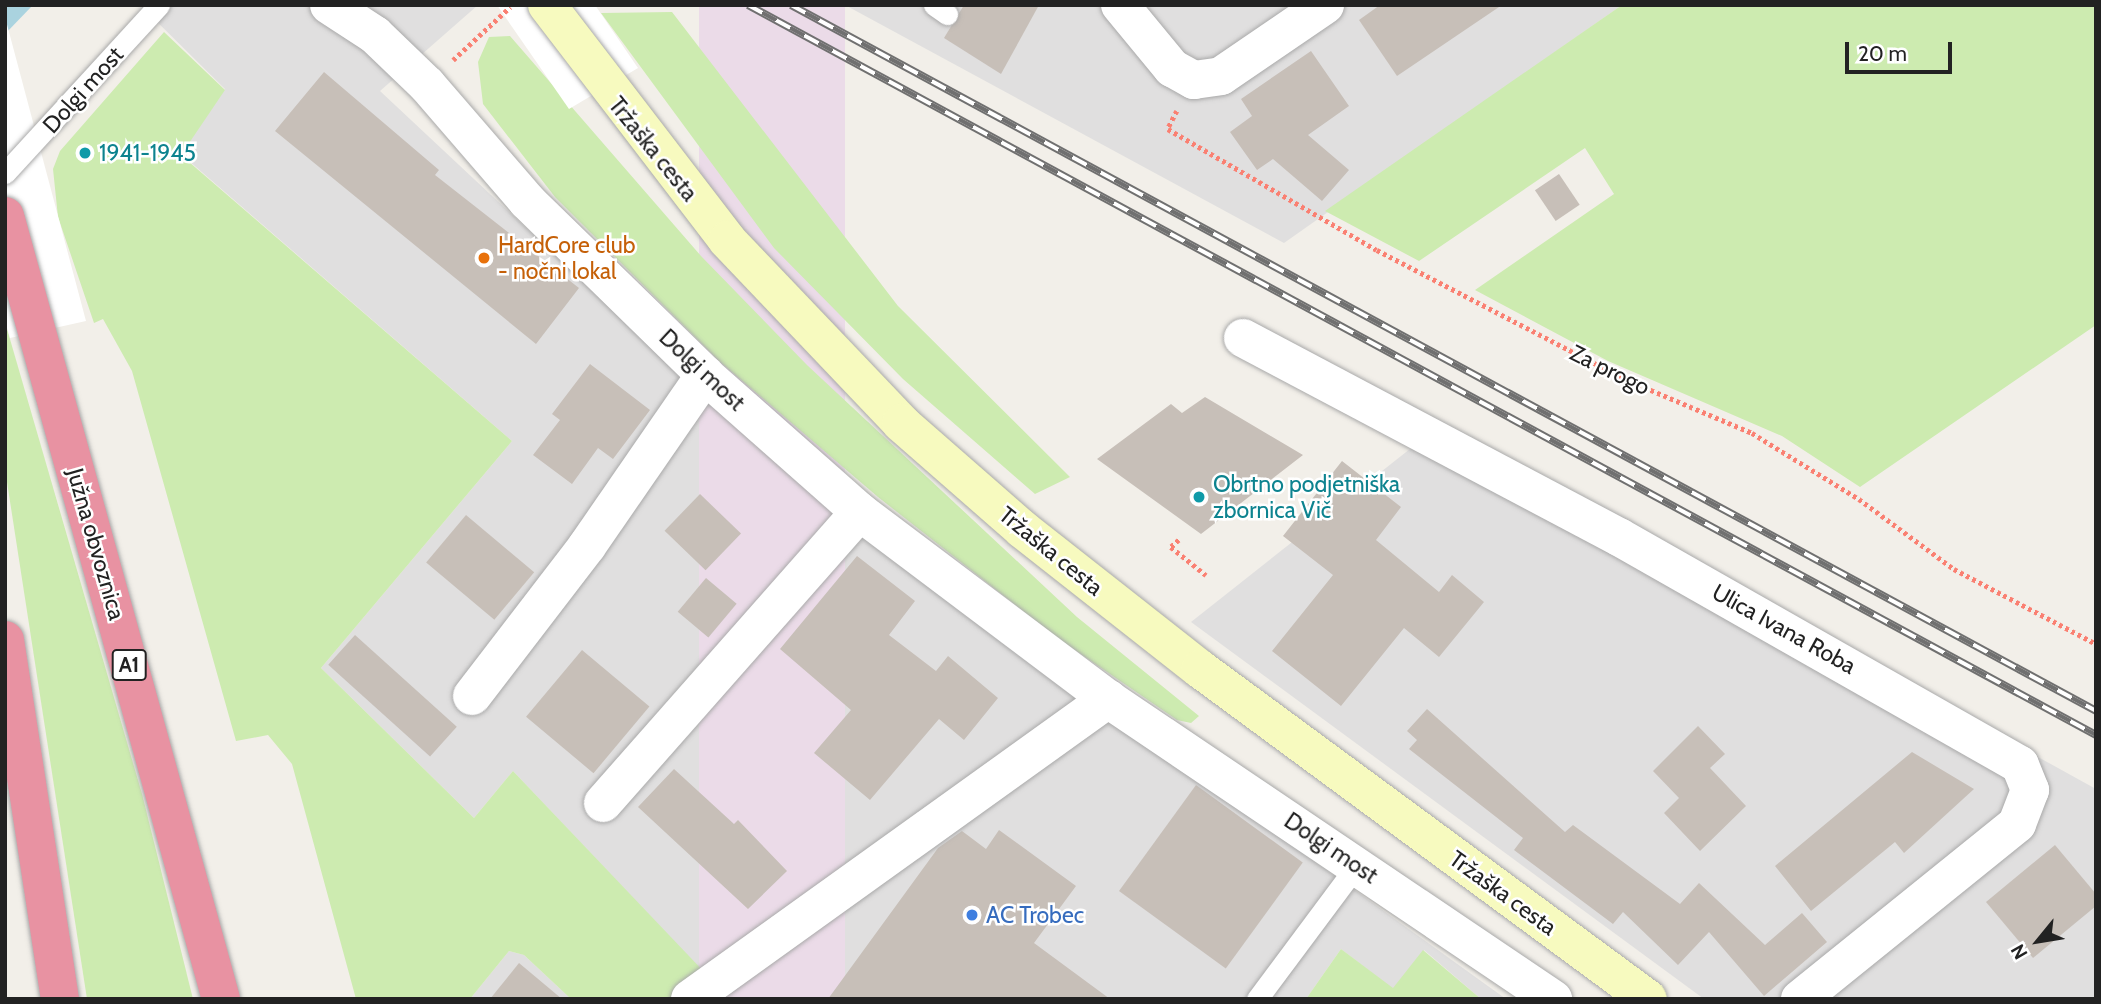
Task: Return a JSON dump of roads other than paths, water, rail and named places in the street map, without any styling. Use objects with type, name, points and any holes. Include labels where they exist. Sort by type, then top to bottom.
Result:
[{"type":"highway","name":"Južna obvoznica","points":[[5,216],[221,999]]},
{"type":"highway","points":[[5,640],[60,999]]},
{"type":"main road","name":"Tržaška cesta","points":[[547,5],[604,88],[818,341],[964,480],[1200,669],[1648,999]]},
{"type":"street","name":"Dolgi most","points":[[329,5],[375,35],[427,85],[527,201],[705,375],[860,512],[1108,699],[1553,999]]},
{"type":"street","points":[[1120,5],[1172,68],[1194,80],[1221,76],[1325,5]]},
{"type":"street","name":"Ulica Ivana Roba","points":[[1243,338],[1619,537],[2020,765],[2030,790],[2017,824],[1800,999]]},
{"type":"street","points":[[472,696],[587,546],[705,375]]},
{"type":"street","points":[[603,803],[860,512]]},
{"type":"street","points":[[690,999],[1108,699]]},
{"type":"lane","name":"Dolgi most","points":[[5,173],[159,5]]},
{"type":"lane","points":[[1257,999],[1357,865]]},
{"type":"water","points":[[5,5],[33,5],[5,34]]},
{"type":"railway","points":[[748,5],[2096,735]]},
{"type":"railway","points":[[791,5],[2096,711]]},
{"type":"place","name":"1941-1945","points":[[85,153]]},
{"type":"place","name":"HardCore club - nočni lokal","points":[[484,258]]},
{"type":"place","name":"Obrtno podjetniška zbornica Vič","points":[[1199,497]]},
{"type":"place","name":"AC Trobec","points":[[972,915]]}]
